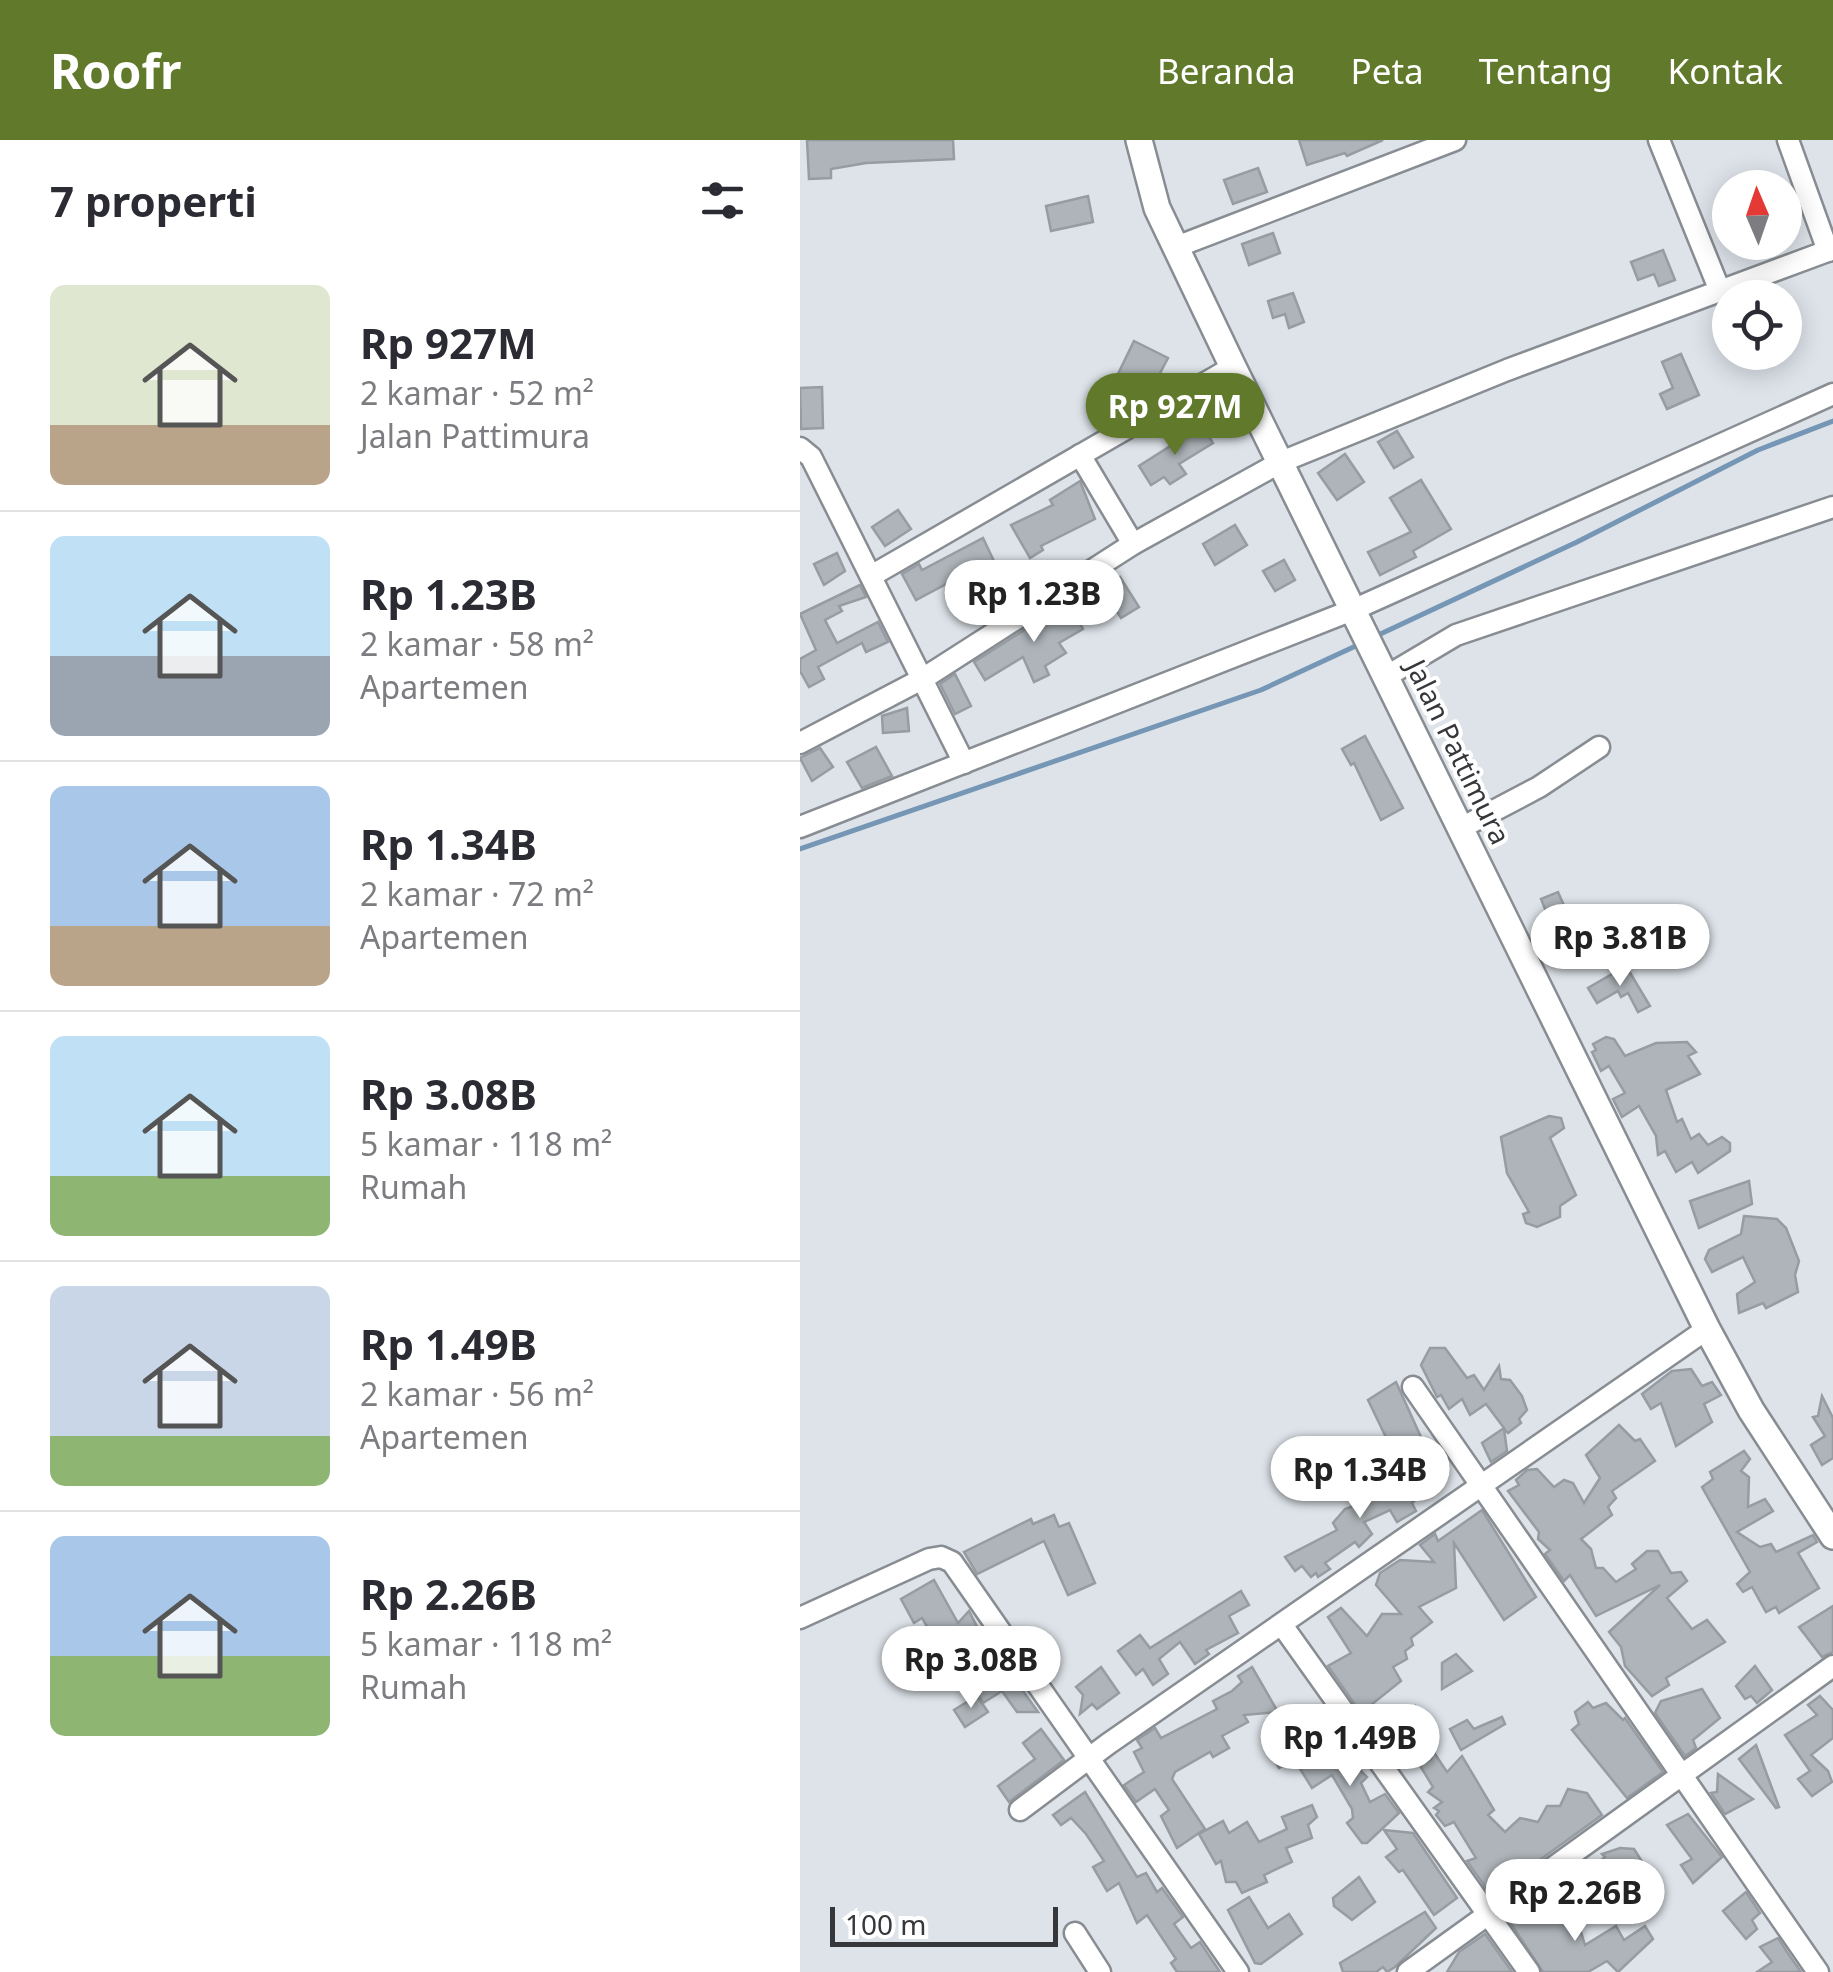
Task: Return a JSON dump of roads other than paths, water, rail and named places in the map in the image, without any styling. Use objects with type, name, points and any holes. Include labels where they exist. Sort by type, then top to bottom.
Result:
[{"type":"main road","name":"Jalan Pattimura","points":[[1138,140],[1149,188],[1233,368],[1707,1329],[1750,1410],[1833,1536]]},
{"type":"street","points":[[1176,247],[1413,147],[1455,140]]},
{"type":"street","points":[[1659,140],[1716,280]]},
{"type":"street","points":[[1750,280],[1830,250],[1788,140]]},
{"type":"street","points":[[800,743],[924,678],[1133,544],[1281,462],[1712,294]]},
{"type":"street","points":[[871,576],[1233,368]]},
{"type":"street","points":[[800,827],[1355,610],[1833,394]]},
{"type":"street","points":[[800,448],[812,457],[964,763]]},
{"type":"street","points":[[1080,456],[1133,544]]},
{"type":"street","points":[[1388,676],[1456,635],[1833,507]]},
{"type":"street","points":[[1461,828],[1539,788],[1599,747]]},
{"type":"street","points":[[1020,1810],[1707,1329]]},
{"type":"street","points":[[1413,1387],[1818,1972]]},
{"type":"street","points":[[800,1618],[929,1559],[947,1558],[1238,1972]]},
{"type":"street","points":[[1282,1625],[1529,1972]]},
{"type":"street","points":[[1408,1972],[1680,1772],[1833,1666]]},
{"type":"street","points":[[1076,1933],[1100,1972]]},
{"type":"waterway","points":[[1374,637],[1577,542],[1758,450],[1833,421]]},
{"type":"waterway","points":[[800,849],[1261,690],[1360,644]]}]
